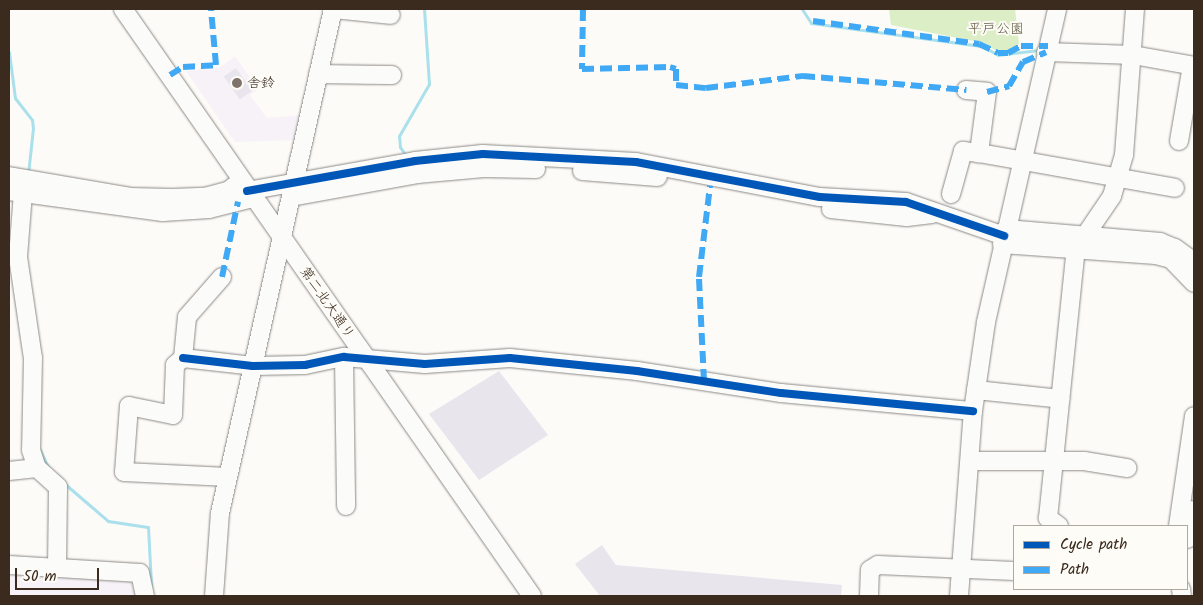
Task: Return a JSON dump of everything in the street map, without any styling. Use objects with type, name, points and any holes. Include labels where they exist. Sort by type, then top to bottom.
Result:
[{"type":"street","name":"第二北大通り","points":[[123,9],[247,190],[532,596]]},
{"type":"street","points":[[214,596],[216,536],[333,9],[391,15]]},
{"type":"street","points":[[959,596],[976,390],[1004,237],[1057,9]]},
{"type":"street","points":[[1058,525],[1048,518],[1053,460],[1081,242],[1112,196],[1124,155],[1135,9]]},
{"type":"street","points":[[1046,52],[1133,55],[1193,66],[1180,141]]},
{"type":"street","points":[[318,74],[392,75]]},
{"type":"street","points":[[966,90],[987,92],[979,153]]},
{"type":"street","points":[[952,194],[963,151],[1174,188]]},
{"type":"street","points":[[57,567],[58,487],[38,468],[31,450],[33,358],[18,257],[22,186],[164,212],[208,209],[247,190],[293,188],[417,174],[484,168],[635,168],[819,208],[907,216],[939,214],[1004,237],[1081,242],[1160,242],[1175,248],[1194,262]]},
{"type":"street","points":[[1081,242],[1171,259],[1194,283]]},
{"type":"street","points":[[222,277],[187,317],[183,358],[175,365],[173,415],[129,406],[124,472],[228,477]]},
{"type":"street","points":[[183,358],[253,366],[305,365],[344,357],[425,364],[510,358],[637,371],[781,393],[973,410]]},
{"type":"street","points":[[344,357],[346,506]]},
{"type":"street","points":[[976,390],[1061,399]]},
{"type":"street","points":[[1178,525],[1194,416]]},
{"type":"street","points":[[970,461],[1053,460],[1127,468]]},
{"type":"street","points":[[9,470],[38,468]]},
{"type":"street","points":[[1188,532],[1194,492]]},
{"type":"street","points":[[869,596],[870,570],[878,565],[1013,571]]},
{"type":"street","points":[[9,566],[57,567],[140,573],[145,596]]},
{"type":"shaded area","points":[[235,56],[258,89],[250,95],[267,118],[301,115],[295,140],[235,142],[186,71],[219,68]]},
{"type":"shaded area","points":[[9,571],[138,580],[139,596],[9,596]]},
{"type":"green space","name":"平戸公園","points":[[889,9],[1015,9],[1019,44],[1008,52],[998,52],[984,43],[891,25]]},
{"type":"building","points":[[236,68],[252,91],[240,100],[224,77]]},
{"type":"building","points":[[499,371],[548,435],[479,480],[429,414]]},
{"type":"building","points":[[602,545],[616,565],[842,585],[841,596],[600,596],[575,564]]},
{"type":"waterway","points":[[407,157],[400,147],[399,136],[429,84],[424,9]]},
{"type":"waterway","points":[[802,9],[811,23],[982,46],[998,55],[1039,50]]},
{"type":"waterway","points":[[9,52],[15,98],[32,120],[33,128],[28,174]]},
{"type":"waterway","points":[[40,450],[48,467]]},
{"type":"waterway","points":[[65,484],[108,521],[148,527],[151,585]]},
{"type":"marked path","points":[[170,75],[183,67],[216,65],[211,9]]},
{"type":"marked path","points":[[583,9],[582,69],[670,67],[676,69],[676,85],[706,88],[803,76],[966,90]]},
{"type":"marked path","points":[[813,21],[979,44],[998,53],[1008,53],[1021,46],[1048,46]]},
{"type":"marked path","points":[[987,92],[1009,86],[1023,62],[1046,52]]},
{"type":"marked path","points":[[704,381],[699,277],[710,186]]},
{"type":"marked path","points":[[222,277],[238,202]]},
{"type":"cycle path","points":[[247,191],[415,161],[483,154],[636,162],[820,197],[906,202],[1004,236]]},
{"type":"cycle path","points":[[183,358],[253,366],[305,365],[344,357],[425,364],[510,358],[637,371],[781,393],[973,411]]},
{"type":"place","name":"舎鈴","points":[[237,83]]}]
